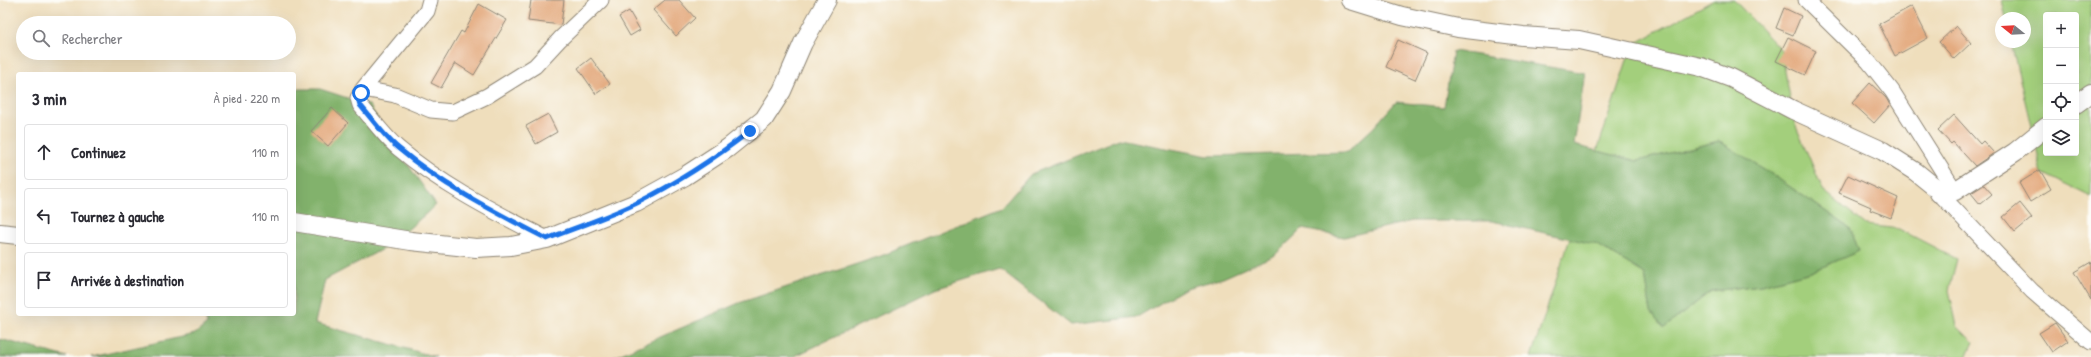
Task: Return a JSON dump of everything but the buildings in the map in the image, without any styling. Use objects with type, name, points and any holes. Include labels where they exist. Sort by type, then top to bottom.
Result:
[{"type":"street","points":[[430,0],[427,11],[362,89],[358,98],[360,105],[397,148],[440,179],[485,207],[547,239]]},
{"type":"street","points":[[362,89],[395,95],[432,110],[453,112],[493,93],[535,66],[560,39],[601,0]]},
{"type":"street","points":[[296,222],[411,241],[476,248],[511,246],[547,239],[636,203],[685,176],[728,148],[764,119],[782,91],[803,43],[827,0]]},
{"type":"street","points":[[1350,0],[1402,16],[1458,28],[1523,36],[1579,40],[1702,67],[1731,78],[1793,110],[1883,151],[1916,172],[1937,189],[1947,192],[2015,152],[2043,129]]},
{"type":"street","points":[[1806,0],[1869,62],[1883,79],[1947,192],[2032,291],[2091,342]]},
{"type":"street","points":[[2079,102],[2091,93]]},
{"type":"street","points":[[0,233],[16,235]]},
{"type":"green space","points":[[1714,0],[1734,0],[1781,50],[1795,124],[1823,190],[1866,225],[1899,229],[1957,259],[1949,290],[1957,326],[1973,342],[1966,357],[1952,357],[1950,354],[1934,357],[1531,357],[1570,238],[1598,245],[1645,274],[1651,312],[1664,328],[1711,291],[1761,285],[1811,272],[1859,251],[1850,228],[1764,169],[1719,141],[1637,161],[1597,151],[1632,45]]},
{"type":"green space","points":[[2002,0],[2091,0],[2091,197],[2042,173],[2012,48],[2031,48],[2031,12],[2005,12]]},
{"type":"green space","points":[[1453,51],[1585,73],[1574,145],[1637,161],[1719,141],[1764,169],[1850,228],[1859,251],[1811,272],[1761,285],[1711,291],[1664,328],[1651,312],[1645,274],[1598,245],[1492,221],[1412,221],[1344,237],[1302,229],[1275,255],[1223,278],[1186,288],[1137,317],[1071,325],[999,269],[935,289],[793,357],[614,357],[739,303],[881,256],[1002,207],[1031,174],[1119,139],[1208,156],[1347,152],[1373,128],[1396,102],[1444,107]]},
{"type":"green space","points":[[296,89],[320,89],[369,105],[397,149],[436,205],[390,245],[325,280],[315,323],[436,357],[92,357],[195,334],[207,324],[205,316],[296,316]]},
{"type":"green space","points":[[0,339],[67,357],[0,357]]},
{"type":"route","points":[[361,93],[358,98],[360,105],[397,148],[440,179],[485,207],[547,239],[636,203],[685,176],[728,148],[750,131]]}]
